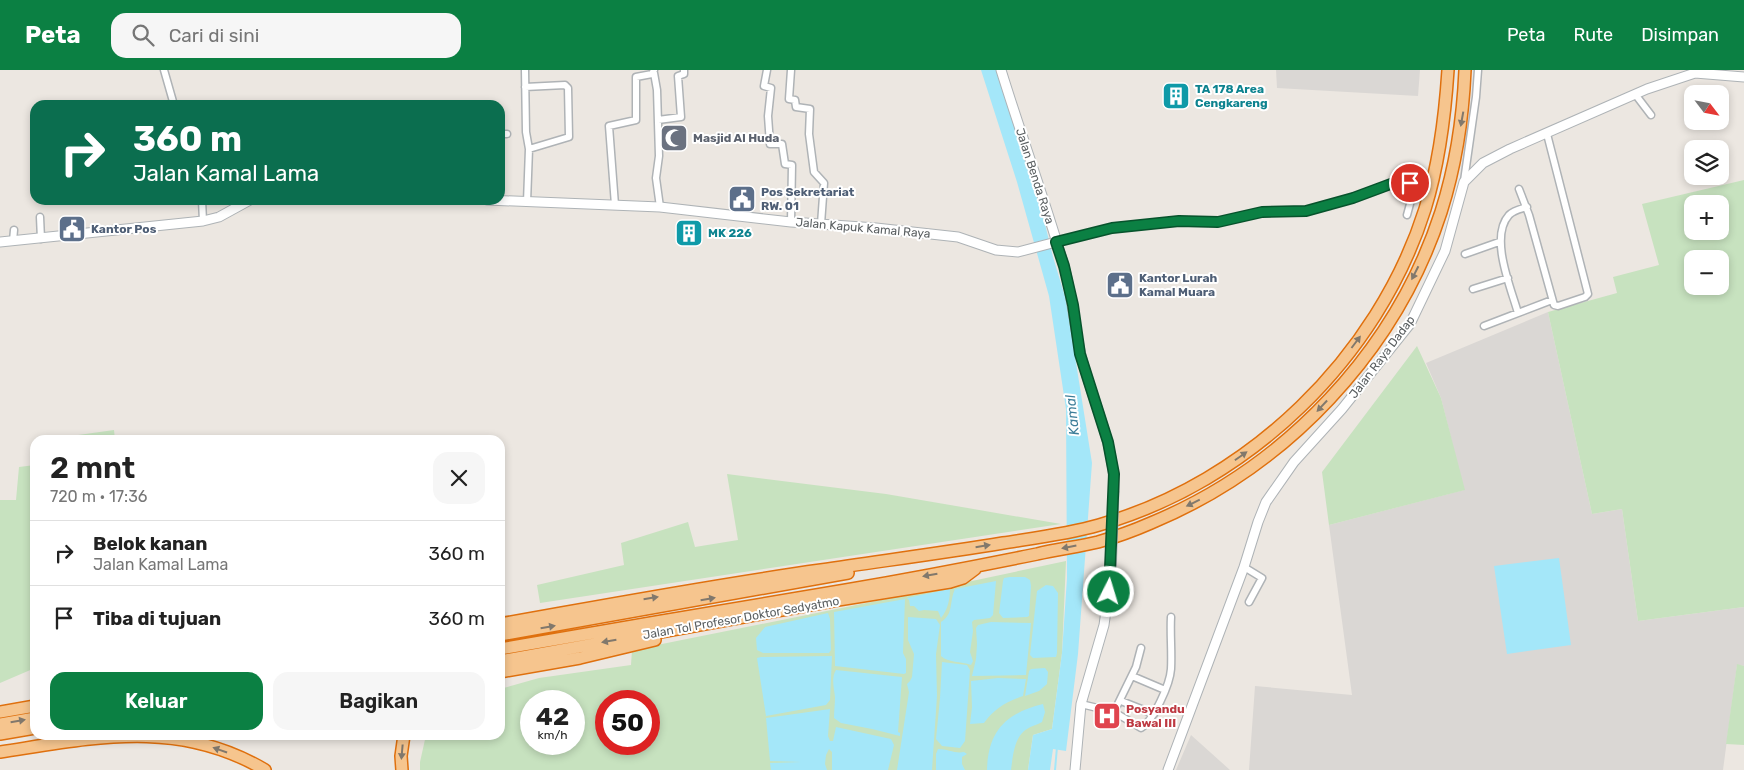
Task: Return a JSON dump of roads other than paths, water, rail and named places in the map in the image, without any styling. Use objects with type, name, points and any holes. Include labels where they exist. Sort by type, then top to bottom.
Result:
[{"type":"highway","name":"Jalan Tol Profesor Doktor Sedyatmo","points":[[505,623],[802,573],[918,557],[1095,527],[1146,509],[1197,484],[1244,455],[1290,418],[1342,361],[1375,318],[1403,266],[1425,210],[1435,171],[1445,113],[1448,70]]},
{"type":"highway","name":"Jalan Tol Profesor Doktor Sedyatmo","points":[[505,647],[978,567],[1098,542],[1151,523],[1206,497],[1255,466],[1302,428],[1355,370],[1387,325],[1417,271],[1440,214],[1452,172],[1463,111],[1465,70]]},
{"type":"highway","name":"Jalan Tol Profesor Doktor Sedyatmo","points":[[505,635],[826,578],[918,557]]},
{"type":"highway","name":"Jalan Tol Profesor Doktor Sedyatmo","points":[[505,660],[838,600],[950,582],[962,578],[978,567]]},
{"type":"highway","points":[[505,671],[614,651],[724,621]]},
{"type":"highway","points":[[0,712],[30,707]]},
{"type":"highway","points":[[0,724],[30,719]]},
{"type":"highway","points":[[0,734],[30,729]]},
{"type":"highway","points":[[0,750],[49,740]]},
{"type":"highway","points":[[0,750],[74,740]]},
{"type":"highway","points":[[182,740],[215,747],[264,770]]},
{"type":"highway","points":[[402,770],[401,756],[403,740]]},
{"type":"main road","name":"Jalan Benda Raya","points":[[1001,70],[1053,243],[1064,266],[1073,305],[1080,354],[1108,442],[1114,474],[1111,576],[1104,625],[1081,704]]},
{"type":"main road","name":"Jalan Raya Dadap","points":[[1168,770],[1244,567],[1266,502],[1294,462],[1342,409],[1410,324],[1444,251],[1464,182],[1483,163],[1510,149],[1682,73],[1714,72],[1744,77]]},
{"type":"main road","name":"Jalan Kapuk Kamal Raya","points":[[505,201],[660,207],[791,222],[876,228],[958,238],[996,250],[1018,252],[1053,243]]},
{"type":"main road","points":[[0,242],[203,221],[219,217],[241,205]]},
{"type":"main road","points":[[1075,770],[1081,704]]},
{"type":"main road","points":[[1076,760],[1080,770]]},
{"type":"street","points":[[164,70],[173,100]]},
{"type":"street","points":[[525,70],[526,132],[529,149],[527,202]]},
{"type":"street","points":[[658,120],[681,117],[678,76],[684,74],[684,70]]},
{"type":"street","points":[[767,70],[764,86],[771,88],[768,116],[770,144],[782,144],[785,164],[792,165],[791,222]]},
{"type":"street","points":[[791,70],[789,99],[796,100],[796,107],[810,109],[809,134],[814,172],[824,183],[821,224]]},
{"type":"street","points":[[1464,182],[1478,70]]},
{"type":"street","points":[[615,205],[609,126],[636,120],[636,77],[654,72],[660,156],[656,178],[660,207]]},
{"type":"street","points":[[525,87],[565,85],[568,88],[569,137],[529,149]]},
{"type":"street","points":[[1635,94],[1651,115]]},
{"type":"street","points":[[1519,189],[1527,206],[1554,305],[1558,306],[1585,297],[1588,294],[1547,134]]},
{"type":"street","points":[[1053,243],[1112,228],[1179,221],[1218,222],[1262,212],[1306,211],[1353,198],[1396,182],[1410,183],[1413,193],[1407,215]]},
{"type":"street","points":[[202,205],[203,221]]},
{"type":"street","points":[[1518,313],[1499,242],[1503,223],[1508,216],[1527,206]]},
{"type":"street","points":[[40,217],[41,239]]},
{"type":"street","points":[[13,241],[14,230]]},
{"type":"street","points":[[1465,254],[1499,242]]},
{"type":"street","points":[[1472,289],[1508,278]]},
{"type":"street","points":[[1484,326],[1552,300]]},
{"type":"street","points":[[1244,567],[1262,578],[1249,602]]},
{"type":"street","points":[[1081,704],[1111,711],[1141,728],[1144,726],[1154,714],[1171,671],[1172,617]]},
{"type":"street","points":[[1111,711],[1120,701],[1132,676],[1141,648]]},
{"type":"street","points":[[1132,676],[1165,690]]},
{"type":"street","points":[[1120,701],[1154,714]]},
{"type":"water","points":[[981,70],[996,70],[1038,195],[1066,300],[1092,463],[1078,654],[1066,751],[1053,749],[1050,770],[1028,770],[1033,735],[1052,729],[1062,653],[1067,578],[1066,409],[1049,296],[1017,182]]},
{"type":"water","points":[[1559,558],[1571,645],[1507,654],[1494,566]]},
{"type":"water","points":[[1025,577],[1030,580],[1029,616],[1027,617],[1003,618],[999,613],[1003,581],[1004,578]]},
{"type":"water","points":[[996,581],[993,615],[990,618],[974,620],[972,622],[973,631],[970,652],[973,661],[971,665],[951,661],[941,656],[941,622],[950,611],[955,589]]},
{"type":"water","points":[[1046,585],[1053,586],[1058,593],[1057,653],[1056,657],[1033,658],[1030,655],[1037,591]]},
{"type":"water","points":[[950,589],[948,604],[941,618],[938,611],[919,611],[914,606],[910,606],[907,598]]},
{"type":"water","points":[[905,599],[903,653],[906,659],[906,673],[835,666],[834,612]]},
{"type":"water","points":[[828,613],[830,619],[831,650],[829,653],[763,653],[757,650],[756,638],[765,627]]},
{"type":"water","points":[[908,617],[936,619],[940,625],[936,654],[937,696],[932,770],[897,770],[909,692],[907,684],[912,677],[914,654],[908,640]]},
{"type":"water","points":[[991,622],[1031,623],[1026,675],[972,676],[976,659],[976,628],[978,625]]},
{"type":"water","points":[[832,656],[830,700],[826,705],[766,716],[757,658]]},
{"type":"water","points":[[942,662],[967,665],[970,670],[965,741],[960,748],[942,746],[936,739]]},
{"type":"water","points":[[1045,668],[1048,672],[1047,684],[1039,691],[1025,696],[1029,671],[1031,669]]},
{"type":"water","points":[[836,670],[902,677],[898,732],[900,736],[841,723],[834,718],[835,697],[833,680]]},
{"type":"water","points":[[998,678],[1026,679],[1023,696],[1001,706],[984,723],[970,724],[972,707],[971,681]]},
{"type":"water","points":[[1043,704],[1045,712],[1042,722],[1027,729],[1019,737],[1011,770],[987,770],[991,744],[1001,726],[1019,713]]},
{"type":"water","points":[[830,709],[828,736],[830,741],[833,741],[836,727],[891,739],[894,745],[888,770],[832,770],[832,752],[829,749],[825,764],[827,770],[771,770],[770,763],[801,762],[770,761],[766,718]]},
{"type":"water","points":[[938,749],[967,754],[962,757],[962,764],[965,770],[936,770],[936,754]]},
{"type":"waterway","name":"Kamal","points":[[1055,770],[1057,747]]},
{"type":"place","name":"TA 178 Area Cengkareng","points":[[1176,96]]},
{"type":"place","name":"Masjid Al Huda","points":[[674,138]]},
{"type":"place","name":"Pos Sekretariat RW. 01","points":[[742,199]]},
{"type":"place","name":"Kantor Pos","points":[[72,229]]},
{"type":"place","name":"MK 226","points":[[689,233]]},
{"type":"place","name":"Kantor Lurah Kamal Muara","points":[[1120,285]]},
{"type":"place","name":"Posyandu Bawal III","points":[[1107,716]]}]
